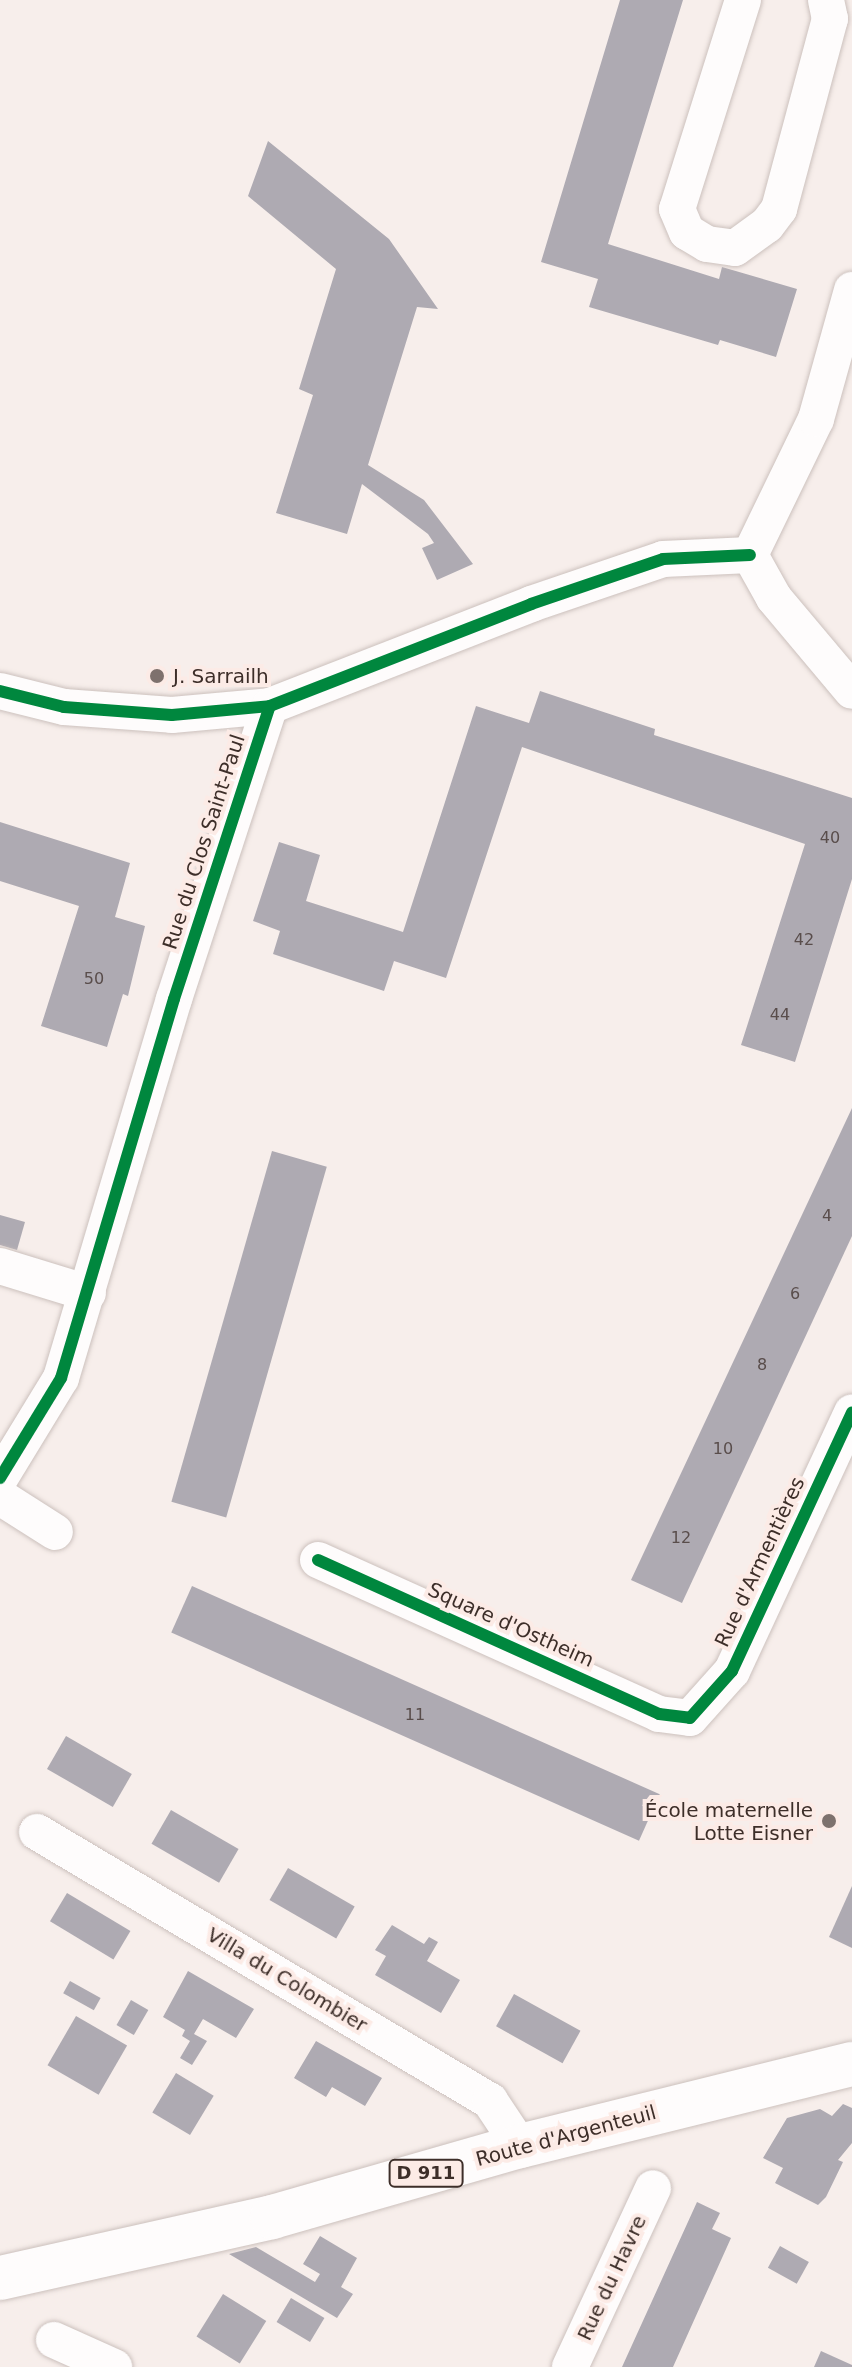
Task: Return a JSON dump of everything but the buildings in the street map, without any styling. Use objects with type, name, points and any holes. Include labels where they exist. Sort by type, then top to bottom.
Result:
[{"type":"main road","name":"Route d'Argenteuil","points":[[0,2278],[272,2217],[520,2146],[852,2064]]},
{"type":"street","points":[[743,0],[677,209],[687,232],[707,244],[735,248],[767,225],[779,209],[830,19],[826,0]]},
{"type":"street","points":[[750,555],[816,419],[852,290]]},
{"type":"street","points":[[750,555],[774,598],[852,691]]},
{"type":"street","points":[[0,691],[64,707],[172,715],[270,706],[483,621],[663,559],[750,555]]},
{"type":"street","name":"Rue du Clos Saint-Paul","points":[[0,1478],[61,1378],[178,984],[270,706]]},
{"type":"street","points":[[0,1266],[88,1293]]},
{"type":"street","name":"Rue d'Armentières","points":[[690,1718],[732,1671],[852,1412]]},
{"type":"street","points":[[0,1497],[55,1532]]},
{"type":"street","name":"Square d'Ostheim","points":[[318,1560],[659,1714],[690,1718]]},
{"type":"street","name":"Villa du Colombier","points":[[37,1832],[490,2101],[520,2146]]},
{"type":"street","name":"Rue du Havre","points":[[570,2367],[653,2188]]},
{"type":"street","points":[[54,2340],[114,2367]]},
{"type":"cycle path","points":[[0,691],[64,707],[172,715],[270,706],[531,604],[663,559],[750,555]]},
{"type":"cycle path","points":[[0,1478],[61,1378],[174,999],[270,706]]},
{"type":"cycle path","points":[[318,1560],[659,1714],[690,1718],[732,1671],[852,1412]]},
{"type":"place","name":"J. Sarrailh","points":[[157,676]]},
{"type":"place","name":"École maternelle Lotte Eisner","points":[[829,1821]]}]
